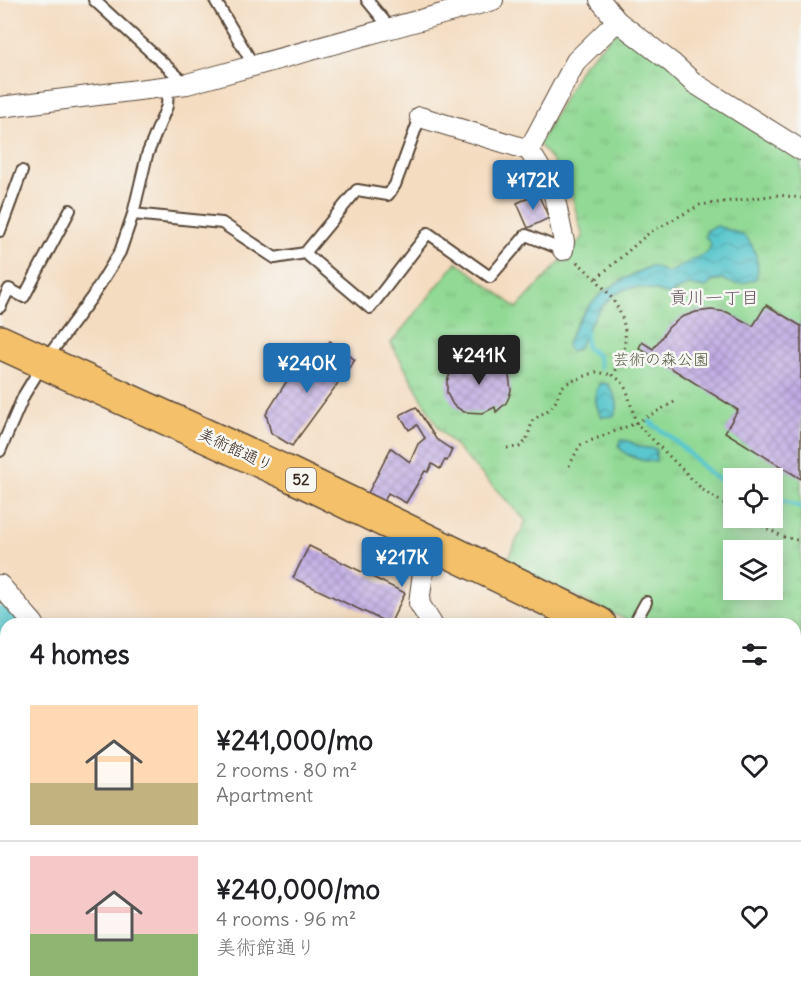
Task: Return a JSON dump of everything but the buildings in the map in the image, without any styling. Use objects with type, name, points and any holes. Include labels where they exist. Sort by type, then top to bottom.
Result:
[{"type":"highway","name":"美術館通り","points":[[0,342],[287,473],[586,618]]},
{"type":"street","points":[[0,107],[178,86],[493,0]]},
{"type":"street","points":[[600,0],[617,21],[694,83],[801,150]]},
{"type":"street","points":[[529,150],[576,62],[617,21]]},
{"type":"street","points":[[420,117],[529,150],[553,190],[564,242],[563,250]]},
{"type":"street","points":[[427,542],[419,603],[428,618]]},
{"type":"street","points":[[0,585],[29,618]]},
{"type":"lane","points":[[0,451],[24,396],[44,362],[92,297],[120,252],[133,214],[147,155],[167,106],[178,86],[94,0]]},
{"type":"lane","points":[[215,0],[254,66]]},
{"type":"lane","points":[[367,0],[391,29]]},
{"type":"lane","points":[[133,214],[222,223],[275,258],[305,252],[357,189],[388,195],[395,185],[420,117]]},
{"type":"lane","points":[[0,231],[22,171]]},
{"type":"lane","points":[[0,307],[9,289],[24,297],[70,210]]},
{"type":"lane","points":[[305,252],[370,308],[428,233],[490,277],[526,235],[563,250]]},
{"type":"lane","points":[[637,618],[646,602]]},
{"type":"path","points":[[596,279],[649,233],[700,205],[778,195],[801,198]]},
{"type":"path","points":[[563,250],[600,282],[617,304],[626,331],[626,343],[621,362],[614,375]]},
{"type":"path","points":[[507,448],[519,447],[526,441],[530,435],[533,420],[551,408],[561,388],[567,383],[596,372],[614,375],[627,391],[636,423],[704,491],[723,503]]},
{"type":"path","points":[[569,466],[580,445],[636,423],[676,401]]},
{"type":"path","points":[[766,528],[784,537],[801,541]]},
{"type":"green space","name":"芸術の森公園","points":[[620,28],[801,155],[801,618],[622,618],[505,564],[526,521],[439,429],[391,343],[457,262],[517,308],[583,237],[568,182],[539,144],[582,66]]},
{"type":"water","points":[[717,226],[744,236],[751,244],[757,262],[756,279],[735,284],[723,279],[712,282],[705,288],[688,285],[670,295],[640,288],[628,288],[608,300],[590,324],[578,349],[570,351],[566,346],[573,330],[581,316],[599,296],[622,280],[651,266],[668,273],[708,252],[711,244],[705,236],[707,230]]},
{"type":"water","points":[[600,383],[608,384],[615,396],[617,408],[614,416],[602,417],[598,409],[596,396]]},
{"type":"water","points":[[621,440],[629,441],[640,447],[656,449],[656,462],[630,456],[618,446]]},
{"type":"waterway","points":[[586,332],[586,347],[598,356],[600,367]]},
{"type":"waterway","points":[[650,422],[677,442],[713,476],[723,481]]},
{"type":"waterway","points":[[783,500],[801,507]]},
{"type":"district","name":"貢川一丁目","points":[[714,298]]}]
